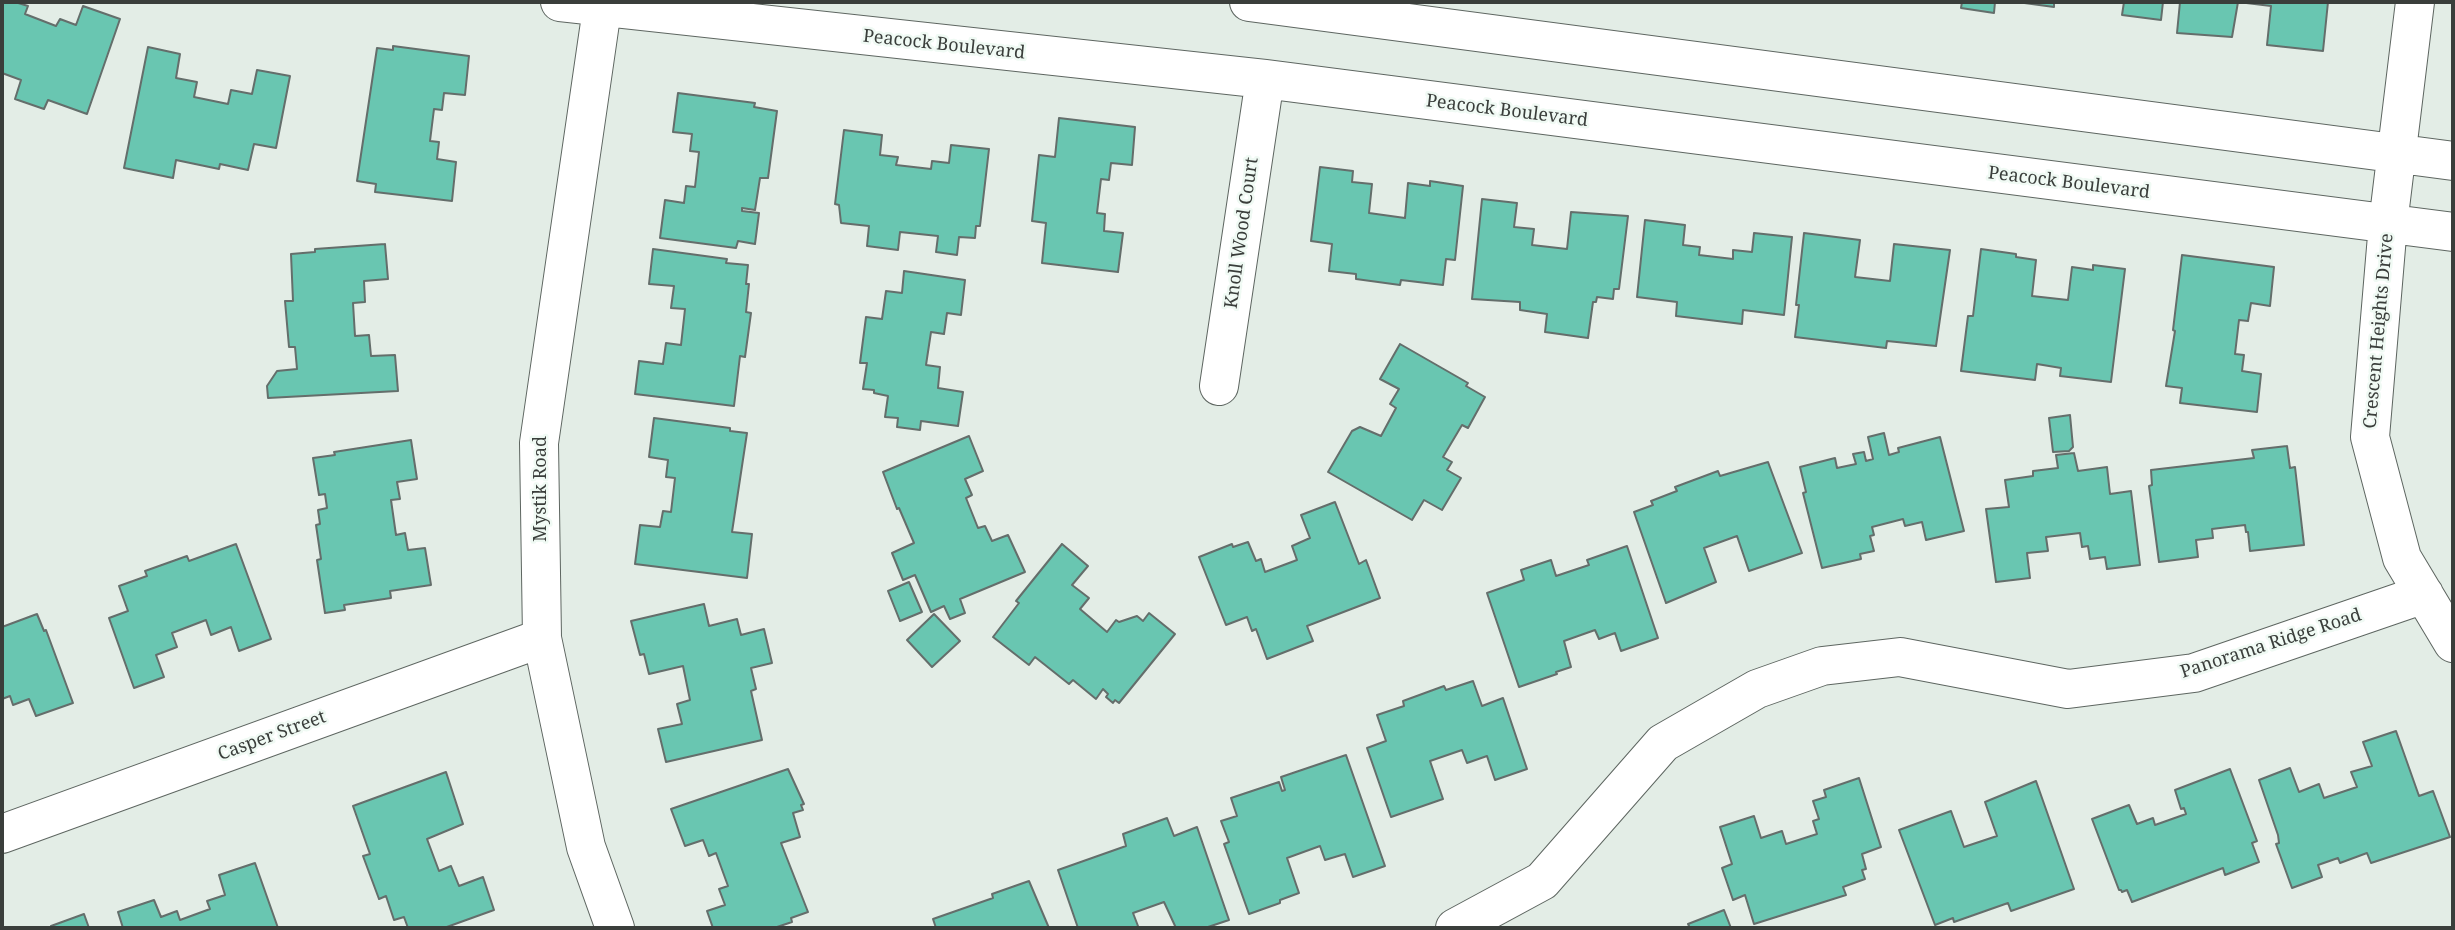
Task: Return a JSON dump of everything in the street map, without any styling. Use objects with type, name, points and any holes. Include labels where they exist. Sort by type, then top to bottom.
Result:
[{"type":"street","name":"Peacock Boulevard","points":[[560,2],[1265,79],[2453,232]]},
{"type":"street","points":[[1249,2],[2453,161]]},
{"type":"street","name":"Crescent Heights Drive","points":[[2415,2],[2388,224],[2370,437],[2402,558],[2453,643]]},
{"type":"street","name":"Mystik Road","points":[[602,5],[539,443],[542,638],[586,847],[615,928]]},
{"type":"street","name":"Knoll Wood Court","points":[[1219,386],[1265,79]]},
{"type":"street","name":"Panorama Ridge Road","points":[[1455,928],[1542,880],[1663,743],[1757,689],[1822,666],[1900,657],[2068,689],[2194,673],[2424,593]]},
{"type":"street","name":"Casper Street","points":[[2,834],[542,638]]},
{"type":"building","points":[[2,2],[28,6],[25,14],[56,26],[60,19],[76,25],[83,6],[120,19],[87,114],[48,100],[44,109],[15,99],[21,80],[2,73]]},
{"type":"building","points":[[1962,2],[1995,2],[1994,13],[1961,8]]},
{"type":"building","points":[[2017,2],[2054,2],[2054,7]]},
{"type":"building","points":[[2124,2],[2163,2],[2161,20],[2122,15]]},
{"type":"building","points":[[2180,2],[2238,2],[2232,37],[2177,33]]},
{"type":"building","points":[[2238,2],[2328,2],[2323,51],[2267,45],[2271,6]]},
{"type":"building","points":[[393,46],[469,56],[465,95],[444,93],[442,110],[434,109],[430,141],[439,142],[437,159],[456,162],[452,201],[375,192],[376,184],[357,181],[377,48],[393,50]]},
{"type":"building","points":[[148,47],[180,54],[176,78],[197,82],[194,97],[228,104],[231,90],[252,94],[257,70],[290,76],[276,148],[254,144],[248,170],[220,164],[219,169],[176,160],[173,178],[124,168]]},
{"type":"building","points":[[678,93],[755,103],[754,107],[777,111],[768,178],[760,178],[755,210],[742,208],[742,211],[759,213],[755,244],[738,241],[736,248],[660,238],[665,200],[684,203],[686,186],[695,187],[699,152],[690,151],[692,134],[673,132]]},
{"type":"building","points":[[1059,118],[1135,127],[1132,165],[1111,163],[1109,180],[1101,179],[1097,213],[1105,214],[1104,231],[1123,233],[1118,272],[1042,263],[1046,223],[1032,221],[1039,155],[1055,157]]},
{"type":"building","points":[[844,130],[882,135],[880,155],[898,157],[896,165],[931,169],[932,161],[949,163],[951,145],[989,149],[980,226],[976,226],[975,238],[959,237],[957,255],[936,252],[938,236],[900,232],[898,250],[867,246],[869,226],[841,223],[839,205],[835,204]]},
{"type":"building","points":[[1320,167],[1353,171],[1352,182],[1372,184],[1369,213],[1405,218],[1408,183],[1430,186],[1430,181],[1463,186],[1455,260],[1446,259],[1443,285],[1401,280],[1400,285],[1356,279],[1356,274],[1329,271],[1332,244],[1311,241]]},
{"type":"building","points":[[1482,199],[1517,203],[1514,227],[1534,229],[1532,245],[1567,249],[1571,212],[1628,216],[1619,289],[1614,289],[1613,299],[1597,297],[1596,302],[1593,302],[1588,338],[1545,332],[1547,314],[1520,310],[1520,302],[1472,299]]},
{"type":"building","points":[[1645,220],[1685,225],[1683,245],[1700,247],[1699,255],[1733,259],[1733,250],[1752,252],[1754,233],[1792,237],[1784,315],[1743,310],[1742,324],[1676,316],[1677,302],[1637,297]]},
{"type":"building","points":[[1804,233],[1860,240],[1855,277],[1890,281],[1894,244],[1950,250],[1936,346],[1887,341],[1886,348],[1795,337]]},
{"type":"building","points":[[385,244],[388,279],[364,281],[365,302],[353,303],[355,336],[369,335],[371,356],[395,355],[398,391],[268,398],[267,386],[277,371],[297,369],[295,347],[289,347],[285,301],[293,301],[291,254],[315,252],[315,249]]},
{"type":"building","points":[[653,249],[727,259],[726,263],[748,265],[746,312],[751,313],[745,357],[740,356],[734,406],[635,394],[639,361],[663,364],[666,343],[681,345],[685,309],[671,308],[674,286],[649,284]]},
{"type":"building","points":[[1981,249],[2036,260],[2032,296],[2068,300],[2072,267],[2093,270],[2093,265],[2125,269],[2111,382],[2060,376],[2061,368],[2037,364],[2035,380],[1961,371],[1968,316],[1973,316]]},
{"type":"building","points":[[2182,255],[2274,267],[2270,306],[2251,303],[2248,321],[2239,320],[2235,354],[2244,355],[2242,371],[2261,374],[2257,412],[2180,403],[2182,388],[2166,386],[2175,331]]},
{"type":"building","points":[[904,271],[965,280],[961,315],[947,313],[944,334],[931,332],[926,365],[940,367],[938,388],[963,392],[958,426],[921,421],[920,430],[897,427],[898,418],[885,417],[888,396],[863,389],[867,363],[860,363],[866,317],[882,319],[886,291],[902,293]]},
{"type":"building","points":[[1400,344],[1468,383],[1466,386],[1485,397],[1468,428],[1462,425],[1443,457],[1452,462],[1447,470],[1461,478],[1442,510],[1424,500],[1412,520],[1328,472],[1352,431],[1360,427],[1381,436],[1396,408],[1390,404],[1399,389],[1380,379]]},
{"type":"building","points":[[2070,415],[2073,447],[2069,451],[2053,452],[2049,418]]},
{"type":"building","points":[[654,418],[730,428],[730,431],[747,433],[732,532],[752,534],[747,578],[635,564],[640,525],[660,527],[663,511],[671,512],[675,478],[666,477],[668,460],[649,457]]},
{"type":"building","points":[[1884,433],[1889,455],[1899,452],[1898,448],[1940,437],[1964,531],[1926,540],[1922,522],[1905,526],[1903,519],[1872,527],[1874,535],[1870,536],[1874,551],[1860,554],[1861,559],[1822,568],[1803,493],[1806,492],[1800,467],[1835,458],[1837,468],[1856,464],[1853,454],[1864,452],[1866,461],[1873,459],[1868,437]]},
{"type":"building","points":[[969,436],[983,471],[965,479],[972,495],[966,498],[978,528],[985,526],[992,541],[1008,535],[1025,572],[960,599],[965,613],[950,619],[944,606],[931,612],[915,575],[903,580],[892,553],[914,543],[883,472]]},
{"type":"building","points":[[411,440],[417,479],[397,482],[400,499],[391,500],[396,535],[405,533],[408,550],[425,548],[431,585],[390,591],[391,598],[344,605],[345,610],[325,613],[317,560],[321,559],[316,525],[320,524],[318,510],[327,508],[325,494],[319,495],[313,458],[335,455],[334,452]]},
{"type":"building","points":[[2287,446],[2290,468],[2295,467],[2304,545],[2250,551],[2245,525],[2212,529],[2213,538],[2196,540],[2198,557],[2159,562],[2149,486],[2152,485],[2151,470],[2254,458],[2252,450]]},
{"type":"building","points":[[2074,453],[2078,471],[2107,467],[2110,494],[2131,491],[2140,565],[2107,569],[2105,557],[2090,559],[2088,546],[2082,547],[2080,533],[2046,537],[2048,551],[2027,553],[2030,578],[1996,582],[1986,509],[2009,507],[2005,480],[2033,476],[2033,471],[2058,468],[2056,455]]},
{"type":"building","points":[[1768,462],[1802,553],[1749,571],[1737,536],[1704,548],[1716,582],[1666,603],[1634,512],[1653,505],[1651,501],[1677,491],[1675,487],[1718,471],[1720,476]]},
{"type":"building","points":[[1335,502],[1359,564],[1366,560],[1380,598],[1307,626],[1313,641],[1267,659],[1256,629],[1252,631],[1247,617],[1226,625],[1199,557],[1232,544],[1233,547],[1248,542],[1256,561],[1261,559],[1265,572],[1297,560],[1292,546],[1310,538],[1301,515]]},
{"type":"building","points":[[236,544],[271,639],[239,651],[231,627],[211,635],[206,620],[172,633],[177,647],[156,655],[164,677],[134,688],[109,618],[128,611],[119,586],[147,576],[145,571],[187,556],[189,561]]},
{"type":"building","points":[[1062,544],[1088,566],[1072,585],[1089,598],[1080,609],[1107,632],[1116,620],[1119,622],[1137,616],[1143,621],[1149,613],[1175,634],[1119,703],[1115,700],[1113,703],[1106,697],[1108,694],[1103,689],[1096,699],[1073,680],[1069,684],[1035,657],[1029,665],[993,637],[1019,603],[1016,601]]},
{"type":"building","points":[[1627,546],[1658,638],[1621,651],[1615,633],[1599,639],[1595,630],[1564,641],[1571,667],[1519,687],[1487,593],[1524,580],[1521,570],[1551,560],[1556,576],[1589,565],[1587,560]]},
{"type":"building","points":[[909,582],[922,612],[900,621],[888,591]]},
{"type":"building","points":[[704,604],[709,626],[737,619],[741,635],[764,629],[772,663],[751,668],[756,689],[751,691],[762,740],[666,762],[658,729],[682,724],[677,704],[690,700],[683,666],[649,674],[644,654],[640,655],[631,621]]},
{"type":"building","points":[[37,614],[44,631],[46,630],[73,703],[36,716],[29,699],[13,705],[10,696],[2,699],[2,627]]},
{"type":"building","points":[[934,614],[960,641],[932,667],[907,640]]},
{"type":"building","points":[[1473,681],[1482,706],[1503,698],[1527,769],[1495,780],[1487,756],[1467,763],[1462,750],[1430,761],[1443,799],[1391,817],[1367,748],[1386,741],[1377,715],[1404,706],[1403,701],[1444,686],[1446,690]]},
{"type":"building","points":[[2396,731],[2419,796],[2433,791],[2450,837],[2371,863],[2367,853],[2340,863],[2338,858],[2318,865],[2322,877],[2292,888],[2276,844],[2279,843],[2278,835],[2259,780],[2290,768],[2299,792],[2319,784],[2324,798],[2357,787],[2351,772],[2372,766],[2363,742]]},
{"type":"building","points":[[1346,755],[1385,866],[1353,877],[1345,854],[1325,860],[1320,846],[1287,858],[1299,893],[1249,914],[1224,844],[1229,842],[1221,821],[1237,816],[1231,798],[1279,782],[1282,791],[1285,790],[1281,777]]},
{"type":"building","points":[[788,769],[804,804],[801,805],[803,810],[793,813],[800,837],[781,843],[808,912],[791,918],[792,922],[774,928],[713,928],[707,911],[725,905],[719,889],[728,886],[716,853],[709,856],[703,840],[685,846],[671,809]]},
{"type":"building","points":[[2230,769],[2257,841],[2252,843],[2259,862],[2225,875],[2223,868],[2132,902],[2127,890],[2119,890],[2092,819],[2129,805],[2137,824],[2153,818],[2155,825],[2186,814],[2184,808],[2181,809],[2175,790]]},
{"type":"building","points":[[446,772],[463,824],[427,839],[439,871],[451,866],[459,886],[483,877],[494,910],[444,928],[408,928],[404,917],[394,920],[386,896],[379,899],[363,856],[370,854],[353,806]]},
{"type":"building","points":[[1859,778],[1881,847],[1862,854],[1866,869],[1862,870],[1865,879],[1843,887],[1846,895],[1754,924],[1745,895],[1733,900],[1722,868],[1732,864],[1720,827],[1754,816],[1761,838],[1782,831],[1786,844],[1817,834],[1813,821],[1819,819],[1813,801],[1826,797],[1824,790]]},
{"type":"building","points":[[2036,781],[2074,889],[2011,911],[2008,903],[1954,922],[1953,918],[1935,925],[1899,830],[1951,811],[1964,847],[1997,836],[1985,802]]},
{"type":"building","points":[[1167,818],[1174,836],[1197,827],[1229,920],[1205,928],[1176,928],[1164,902],[1133,913],[1138,926],[1136,928],[1078,928],[1058,870],[1126,846],[1123,834]]},
{"type":"building","points":[[255,863],[278,928],[123,928],[118,912],[154,900],[161,917],[177,911],[180,920],[210,909],[207,901],[225,895],[219,875]]},
{"type":"building","points":[[1029,881],[1049,928],[936,928],[933,919],[993,898],[992,894]]},
{"type":"building","points":[[1724,910],[1731,928],[1690,928],[1688,924]]},
{"type":"building","points":[[84,914],[89,928],[51,926]]}]
